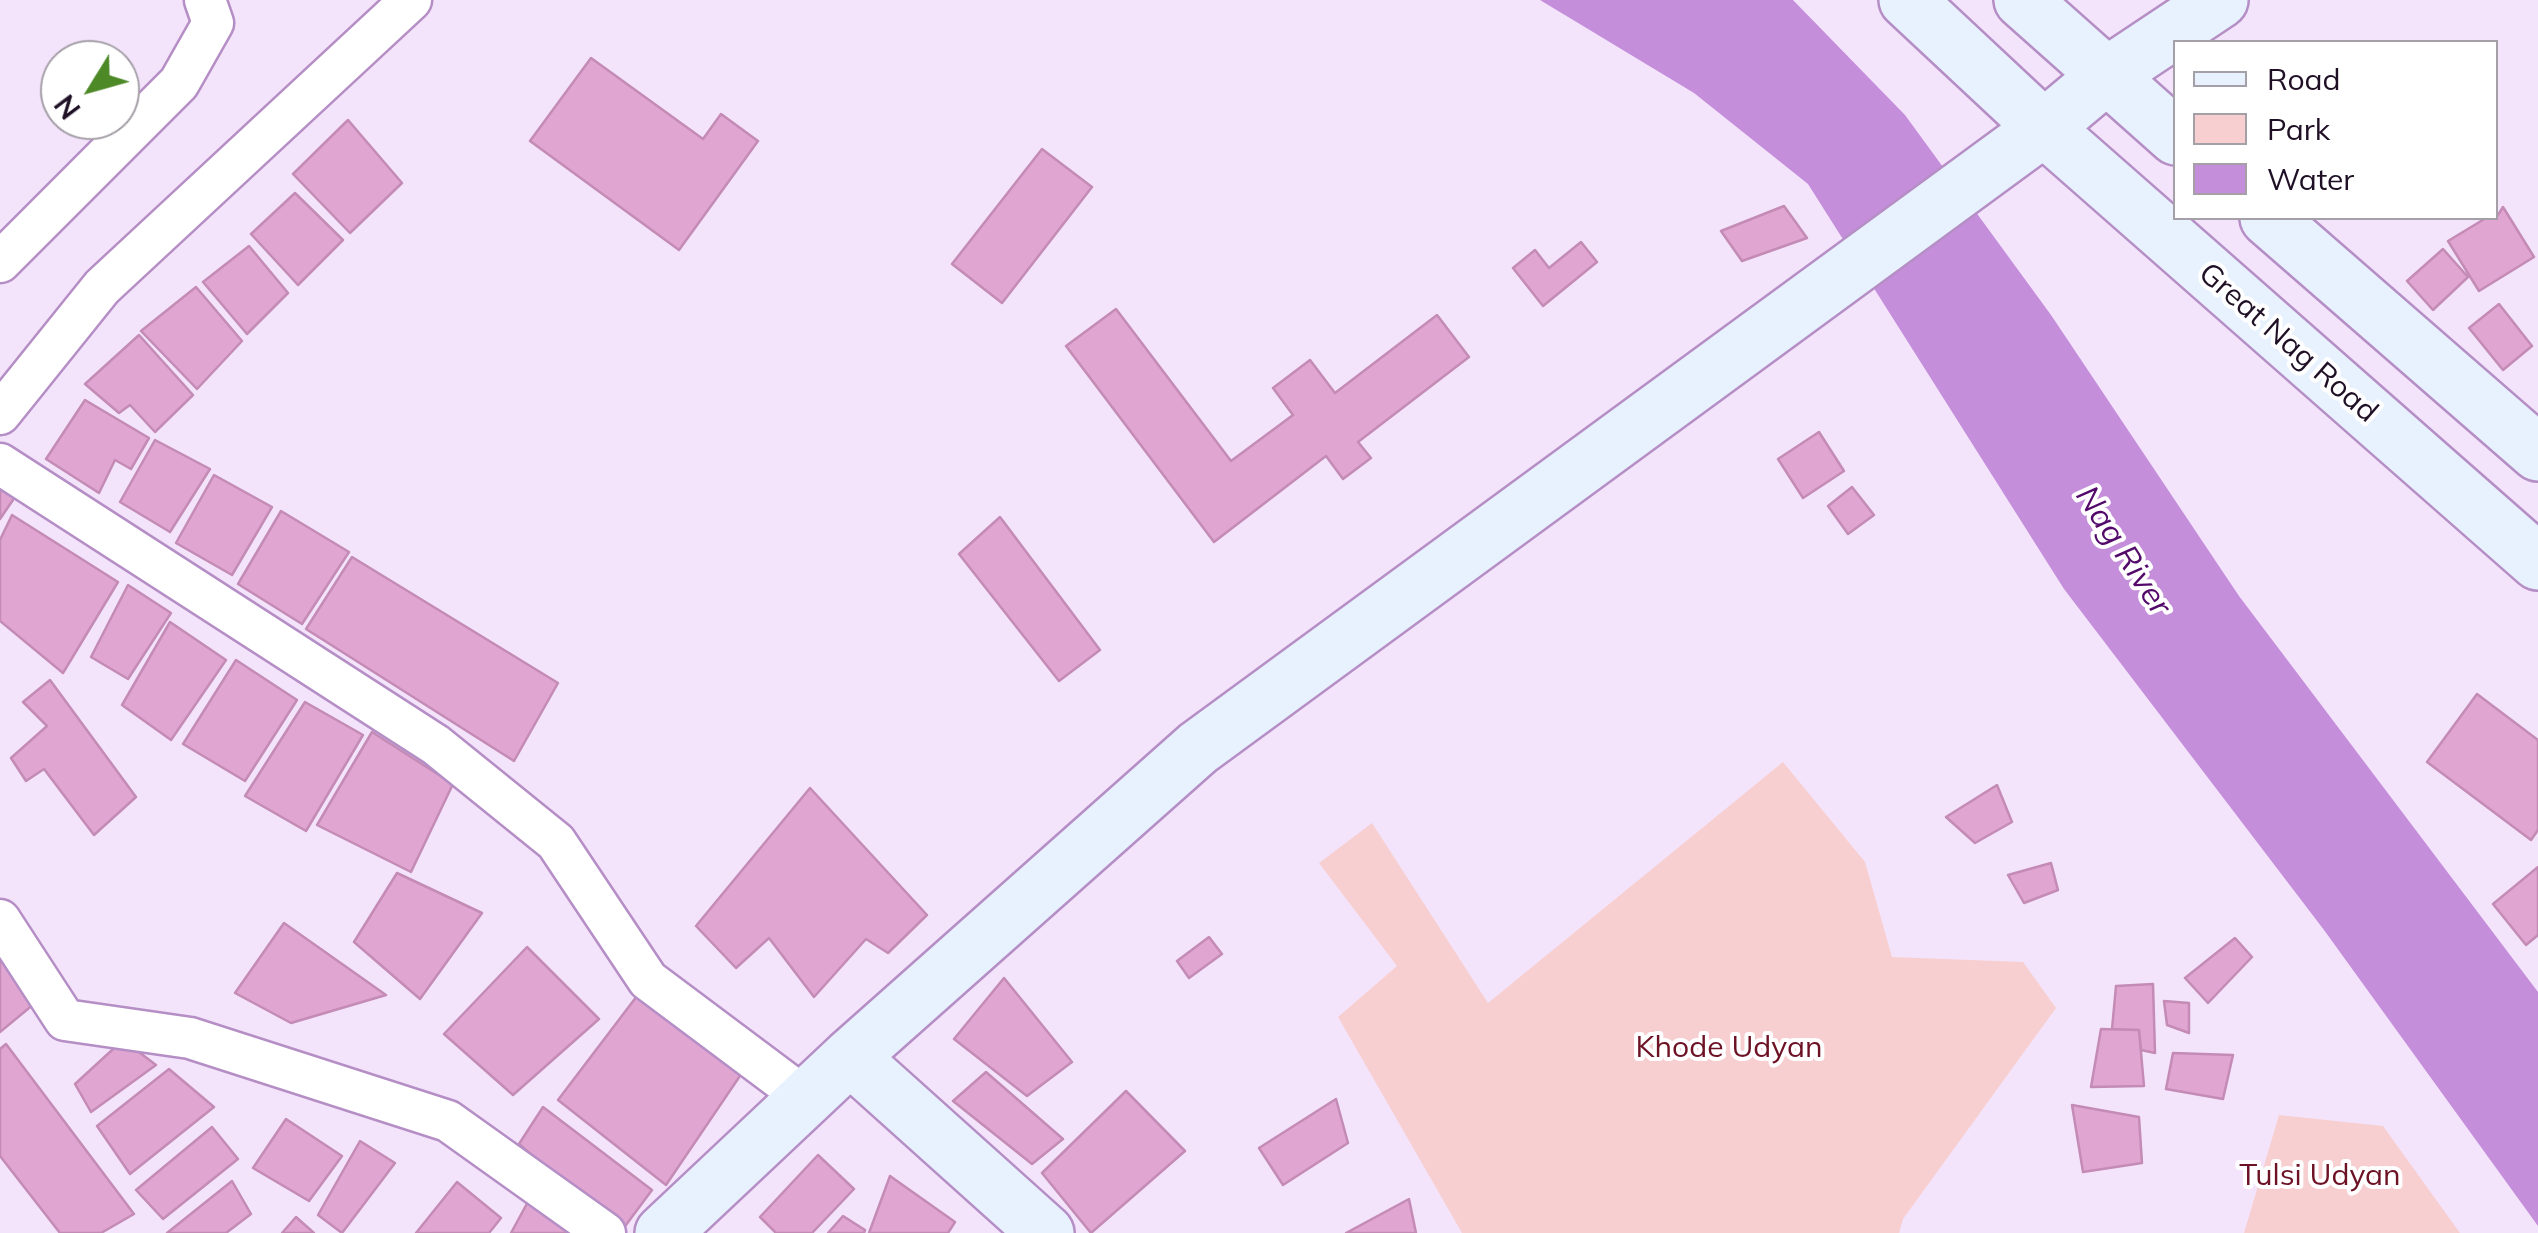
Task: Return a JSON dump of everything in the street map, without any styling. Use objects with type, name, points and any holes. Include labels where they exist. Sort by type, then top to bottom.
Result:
[{"type":"main road","name":"Great Nag Road","points":[[1907,0],[2044,128],[2538,562]]},
{"type":"main road","points":[[2022,0],[2173,134]]},
{"type":"main road","points":[[663,1233],[850,1057],[1198,748],[2044,128],[2106,76],[2220,0]]},
{"type":"main road","points":[[2270,220],[2538,453]]},
{"type":"main road","points":[[850,1057],[1046,1233]]},
{"type":"street","points":[[0,262],[179,82],[213,24],[205,0]]},
{"type":"street","points":[[0,414],[102,287],[411,0]]},
{"type":"street","points":[[0,464],[436,746],[556,842],[648,980],[807,1099]]},
{"type":"street","points":[[0,920],[65,1020],[190,1038],[448,1121],[606,1233]]},
{"type":"green space","name":"Khode Udyan","points":[[1783,762],[1865,862],[1892,957],[2023,962],[2056,1008],[1903,1219],[1899,1233],[1462,1233],[1338,1017],[1397,966],[1319,863],[1372,823],[1488,1003]]},
{"type":"green space","name":"Tulsi Udyan","points":[[2279,1115],[2383,1126],[2460,1233],[2244,1233]]},
{"type":"water","name":"Nag River","points":[[1540,0],[1793,0],[1905,115],[2051,315],[2239,596],[2538,992],[2538,1226],[2324,930],[2064,589],[1808,184],[1694,93]]},
{"type":"building","points":[[591,58],[703,139],[721,114],[758,141],[679,250],[530,141]]},
{"type":"building","points":[[348,120],[402,183],[350,233],[293,174]]},
{"type":"building","points":[[1042,149],[1092,187],[1002,303],[952,264]]},
{"type":"building","points":[[295,193],[343,240],[298,285],[251,234]]},
{"type":"building","points":[[1784,206],[1807,238],[1742,261],[1721,231]]},
{"type":"building","points":[[2503,207],[2534,257],[2479,291],[2448,241],[2483,220],[2498,220]]},
{"type":"building","points":[[1581,242],[1597,262],[1543,306],[1513,268],[1535,250],[1549,268]]},
{"type":"building","points":[[249,246],[288,293],[247,334],[203,282]]},
{"type":"building","points":[[2443,249],[2468,277],[2433,310],[2407,281]]},
{"type":"building","points":[[196,287],[242,341],[197,389],[141,331]]},
{"type":"building","points":[[2499,304],[2532,346],[2503,370],[2469,328]]},
{"type":"building","points":[[1116,309],[1231,461],[1293,415],[1273,388],[1310,360],[1335,393],[1437,315],[1469,357],[1358,442],[1371,458],[1343,479],[1326,456],[1214,542],[1066,346]]},
{"type":"building","points":[[139,335],[193,395],[155,432],[130,405],[119,413],[85,384]]},
{"type":"building","points":[[85,400],[149,438],[131,469],[115,460],[99,493],[46,459]]},
{"type":"building","points":[[1819,432],[1844,471],[1803,498],[1778,459]]},
{"type":"building","points":[[155,440],[210,469],[170,532],[120,502]]},
{"type":"building","points":[[214,475],[272,507],[232,575],[176,543]]},
{"type":"building","points":[[0,485],[15,497],[0,519]]},
{"type":"building","points":[[1852,487],[1874,515],[1848,534],[1828,506]]},
{"type":"building","points":[[281,511],[349,552],[302,624],[238,584]]},
{"type":"building","points":[[12,515],[118,582],[63,673],[0,621],[0,540]]},
{"type":"building","points":[[1000,517],[1100,650],[1059,681],[959,554]]},
{"type":"building","points":[[352,557],[558,683],[514,761],[306,629]]},
{"type":"building","points":[[128,585],[171,613],[128,679],[91,657]]},
{"type":"building","points":[[170,622],[226,660],[171,740],[122,705]]},
{"type":"building","points":[[236,660],[297,700],[245,781],[183,744]]},
{"type":"building","points":[[50,680],[136,797],[94,835],[44,769],[26,781],[11,758],[47,726],[23,702]]},
{"type":"building","points":[[2477,694],[2538,740],[2538,830],[2531,840],[2427,762]]},
{"type":"building","points":[[305,702],[363,735],[306,831],[245,796]]},
{"type":"building","points":[[372,732],[453,784],[411,872],[317,825]]},
{"type":"building","points":[[1997,785],[2012,822],[1975,843],[1946,817]]},
{"type":"building","points":[[810,788],[927,915],[888,953],[866,939],[814,997],[769,938],[736,968],[696,926]]},
{"type":"building","points":[[2051,863],[2058,890],[2024,903],[2008,875]]},
{"type":"building","points":[[2538,867],[2538,935],[2526,945],[2493,904]]},
{"type":"building","points":[[397,873],[482,913],[420,999],[354,942]]},
{"type":"building","points":[[284,923],[386,995],[291,1023],[235,993]]},
{"type":"building","points":[[1209,937],[1222,954],[1189,978],[1177,961]]},
{"type":"building","points":[[2235,938],[2252,957],[2208,1003],[2185,978]]},
{"type":"building","points":[[527,947],[599,1019],[513,1095],[444,1034]]},
{"type":"building","points":[[0,950],[40,999],[0,1032]]},
{"type":"building","points":[[1004,978],[1072,1062],[1027,1096],[954,1039]]},
{"type":"building","points":[[2153,984],[2155,1053],[2141,1050],[2139,1030],[2112,1029],[2116,986]]},
{"type":"building","points":[[640,992],[744,1070],[666,1185],[558,1100]]},
{"type":"building","points":[[2164,1001],[2189,1003],[2189,1033],[2167,1025]]},
{"type":"building","points":[[2101,1029],[2139,1030],[2144,1086],[2091,1087]]},
{"type":"building","points":[[123,1040],[156,1065],[91,1112],[75,1084]]},
{"type":"building","points":[[6,1044],[134,1214],[101,1233],[60,1233],[0,1156],[0,1049]]},
{"type":"building","points":[[2173,1053],[2233,1055],[2223,1099],[2166,1089]]},
{"type":"building","points":[[169,1069],[214,1107],[130,1174],[97,1126]]},
{"type":"building","points":[[986,1072],[1063,1139],[1032,1164],[953,1101]]},
{"type":"building","points":[[1126,1091],[1185,1151],[1091,1233],[1042,1173]]},
{"type":"building","points":[[1336,1099],[1348,1143],[1283,1185],[1259,1148]]},
{"type":"building","points":[[2072,1105],[2139,1117],[2142,1163],[2083,1172]]},
{"type":"building","points":[[543,1107],[652,1190],[620,1233],[519,1144]]},
{"type":"building","points":[[286,1119],[342,1156],[309,1201],[253,1168]]},
{"type":"building","points":[[212,1127],[238,1159],[163,1219],[136,1190]]},
{"type":"building","points":[[360,1141],[395,1163],[342,1233],[318,1215]]},
{"type":"building","points":[[818,1155],[854,1189],[812,1233],[776,1233],[760,1217]]},
{"type":"building","points":[[890,1176],[955,1222],[948,1233],[869,1233]]},
{"type":"building","points":[[232,1181],[251,1214],[226,1233],[167,1233]]},
{"type":"building","points":[[457,1182],[501,1218],[489,1233],[416,1233]]},
{"type":"building","points":[[530,1198],[572,1233],[511,1233]]},
{"type":"building","points":[[1409,1199],[1416,1233],[1346,1233]]},
{"type":"building","points":[[843,1216],[865,1230],[864,1233],[828,1233]]},
{"type":"building","points":[[296,1217],[314,1233],[282,1233]]}]
